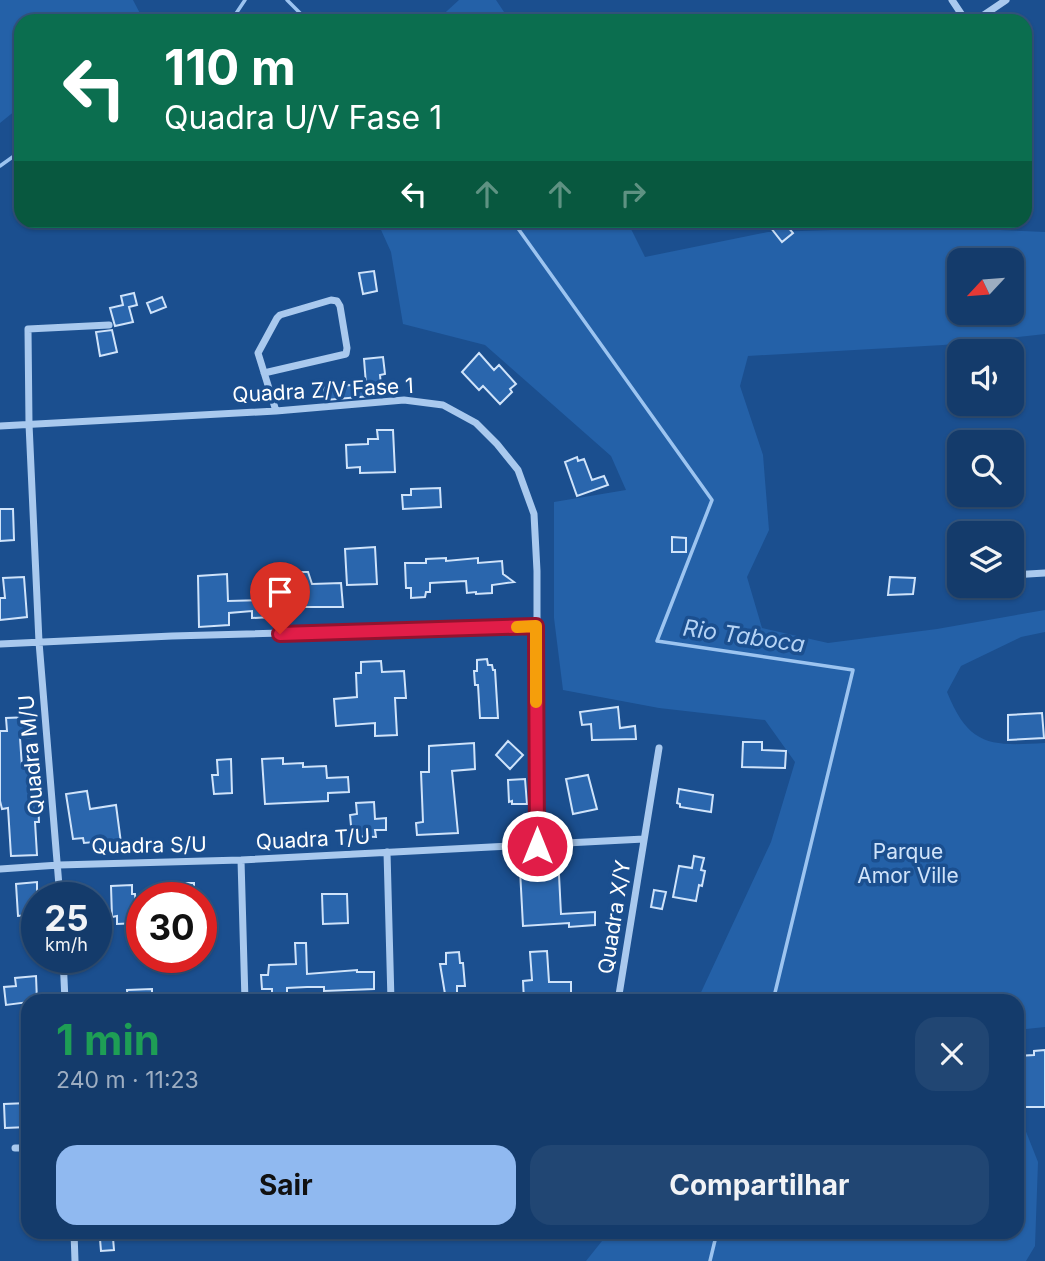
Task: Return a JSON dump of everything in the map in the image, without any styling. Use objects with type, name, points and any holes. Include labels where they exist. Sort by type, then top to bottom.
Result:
[{"type":"street","points":[[985,14],[1006,0]]},
{"type":"street","points":[[264,373],[346,354],[340,306],[337,301],[331,300],[280,315],[258,353],[264,373],[276,411]]},
{"type":"street","name":"Quadra M/U","points":[[60,882],[39,642],[29,424],[28,329],[109,326]]},
{"type":"street","name":"Quadra Z/V Fase 1","points":[[0,426],[276,411],[419,400],[443,405],[476,423],[518,470],[534,514],[537,571],[537,846]]},
{"type":"street","points":[[1024,574],[1045,573]]},
{"type":"street","points":[[0,644],[172,636],[536,626]]},
{"type":"street","name":"Quadra X/Y","points":[[619,994],[659,748]]},
{"type":"street","name":"Quadra T/U","points":[[241,860],[644,839]]},
{"type":"street","points":[[387,852],[391,994]]},
{"type":"street","points":[[241,860],[245,994]]},
{"type":"street","name":"Quadra S/U","points":[[0,869],[241,860]]},
{"type":"street","points":[[64,973],[65,994]]},
{"type":"street","points":[[15,1148],[21,1148]]},
{"type":"street","points":[[74,1239],[75,1261]]},
{"type":"green space","points":[[0,0],[133,0],[140,14],[14,14],[14,112],[0,123]]},
{"type":"green space","points":[[459,0],[496,0],[505,14],[444,14]]},
{"type":"green space","name":"Parque Amor Ville","points":[[380,228],[630,228],[645,257],[768,232],[951,228],[1045,232],[1045,334],[999,339],[947,339],[947,345],[943,345],[748,356],[740,386],[763,455],[769,530],[747,577],[762,628],[828,643],[937,629],[1045,610],[1045,632],[1021,637],[961,666],[947,692],[964,724],[984,739],[1010,744],[1045,743],[1045,1027],[1024,1029],[1024,994],[700,994],[771,842],[795,762],[765,720],[659,708],[563,690],[554,618],[554,502],[626,490],[611,456],[485,345],[403,324],[391,252]]},
{"type":"green space","points":[[1024,1127],[1038,1162],[1035,1246],[1026,1261],[586,1261],[602,1241],[1024,1239]]},
{"type":"building","points":[[771,228],[789,228],[793,233],[782,242]]},
{"type":"building","points":[[374,271],[377,291],[363,294],[359,273]]},
{"type":"building","points":[[134,293],[137,305],[129,307],[133,322],[115,326],[110,308],[123,305],[121,296]]},
{"type":"building","points":[[162,297],[166,307],[151,313],[147,303]]},
{"type":"building","points":[[112,330],[117,352],[100,356],[96,332]]},
{"type":"building","points":[[479,353],[494,370],[499,365],[516,384],[500,404],[483,386],[479,390],[462,372]]},
{"type":"building","points":[[383,357],[385,374],[380,375],[382,395],[326,400],[324,387],[366,384],[364,359]]},
{"type":"building","points":[[377,430],[393,430],[395,472],[360,473],[360,467],[347,468],[346,445],[368,444],[368,439],[378,439]]},
{"type":"building","points":[[577,457],[578,461],[584,459],[592,480],[604,476],[608,485],[577,496],[565,462]]},
{"type":"building","points":[[440,488],[441,507],[403,509],[402,495],[411,495],[411,489]]},
{"type":"building","points":[[0,509],[13,509],[14,540],[0,541]]},
{"type":"building","points":[[672,537],[686,538],[686,552],[672,552]]},
{"type":"building","points":[[375,547],[377,584],[347,585],[345,549]]},
{"type":"building","points":[[446,558],[446,561],[478,558],[478,563],[502,561],[503,574],[514,582],[492,585],[492,593],[476,594],[467,593],[466,581],[430,583],[430,592],[426,592],[425,597],[411,598],[411,588],[406,588],[405,563],[426,563],[426,559]]},
{"type":"building","points":[[292,572],[308,572],[312,584],[341,583],[343,607],[292,607]]},
{"type":"building","points":[[227,574],[228,601],[271,600],[272,617],[252,618],[252,611],[229,613],[229,625],[199,627],[198,576]]},
{"type":"building","points":[[24,577],[27,617],[0,620],[0,598],[5,598],[3,578]]},
{"type":"building","points":[[890,577],[915,578],[913,594],[888,595]]},
{"type":"building","points":[[487,659],[488,665],[492,665],[495,670],[498,718],[480,718],[478,685],[475,685],[474,671],[477,671],[477,660]]},
{"type":"building","points":[[381,661],[382,672],[404,671],[406,698],[395,698],[397,735],[375,736],[375,723],[336,726],[334,699],[357,697],[356,673],[361,673],[361,662]]},
{"type":"building","points":[[618,707],[620,728],[635,726],[636,739],[592,740],[591,724],[582,725],[580,712]]},
{"type":"building","points":[[1042,713],[1044,738],[1008,740],[1008,715]]},
{"type":"building","points":[[30,717],[31,737],[20,738],[22,767],[37,767],[37,855],[11,856],[8,808],[2,809],[0,801],[0,731],[7,731],[6,718]]},
{"type":"building","points":[[508,741],[523,755],[510,769],[496,755]]},
{"type":"building","points":[[743,742],[762,742],[762,750],[786,751],[785,768],[742,767]]},
{"type":"building","points":[[474,743],[475,769],[452,771],[458,833],[417,835],[416,823],[423,822],[421,772],[429,772],[429,746]]},
{"type":"building","points":[[283,758],[283,764],[326,766],[327,778],[348,777],[349,792],[328,793],[328,801],[265,804],[262,759]]},
{"type":"building","points":[[231,759],[232,793],[214,794],[212,775],[218,775],[217,760]]},
{"type":"building","points":[[588,775],[597,809],[573,814],[566,779]]},
{"type":"building","points":[[525,779],[527,804],[512,804],[512,801],[509,802],[508,780]]},
{"type":"building","points":[[679,789],[713,795],[711,812],[680,807],[677,803]]},
{"type":"building","points":[[87,791],[90,809],[116,805],[121,843],[104,846],[104,841],[84,843],[83,838],[73,839],[66,794]]},
{"type":"building","points":[[374,802],[375,819],[386,818],[386,830],[375,830],[376,837],[352,836],[350,815],[357,814],[356,803]]},
{"type":"building","points":[[694,856],[704,858],[701,870],[705,871],[696,901],[673,897],[679,866],[692,868]]},
{"type":"building","points":[[520,870],[559,875],[561,914],[595,912],[595,925],[569,927],[569,923],[523,926]]},
{"type":"building","points":[[16,884],[21,884],[21,916],[18,916]]},
{"type":"building","points":[[126,885],[126,924],[117,924],[117,916],[112,917],[112,886]]},
{"type":"building","points":[[654,890],[666,892],[662,909],[651,907]]},
{"type":"building","points":[[322,894],[347,894],[348,923],[323,924]]},
{"type":"building","points":[[295,943],[306,943],[307,974],[357,970],[374,972],[374,989],[324,991],[324,987],[307,987],[287,988],[287,994],[272,994],[272,989],[262,989],[261,975],[268,975],[269,965],[296,964]]},
{"type":"building","points":[[547,951],[549,982],[571,982],[571,994],[524,994],[523,981],[532,980],[530,952]]},
{"type":"building","points":[[459,952],[460,963],[463,963],[465,986],[457,986],[457,994],[445,994],[440,964],[446,964],[446,953]]},
{"type":"building","points":[[36,976],[37,994],[21,994],[21,1003],[6,1005],[4,987],[16,986],[15,978]]},
{"type":"building","points":[[152,989],[152,994],[127,994],[127,990]]},
{"type":"building","points":[[1045,1050],[1045,1107],[1024,1107],[1024,1056],[1034,1055],[1034,1051]]},
{"type":"building","points":[[21,1103],[21,1127],[5,1128],[4,1104]]},
{"type":"building","points":[[100,1239],[113,1239],[114,1250],[101,1251]]},
{"type":"waterway","points":[[236,14],[245,0]]},
{"type":"waterway","name":"Rio Taboca","points":[[287,0],[301,14]]},
{"type":"waterway","points":[[0,166],[14,156]]},
{"type":"waterway","name":"Rio Taboca","points":[[518,228],[712,500],[657,641],[853,670],[775,994]]},
{"type":"waterway","name":"Rio Taboca","points":[[710,1261],[715,1239]]},
{"type":"slow traffic","points":[[517,627],[536,626],[536,702]]},
{"type":"route","points":[[280,634],[536,626],[537,846]]}]
